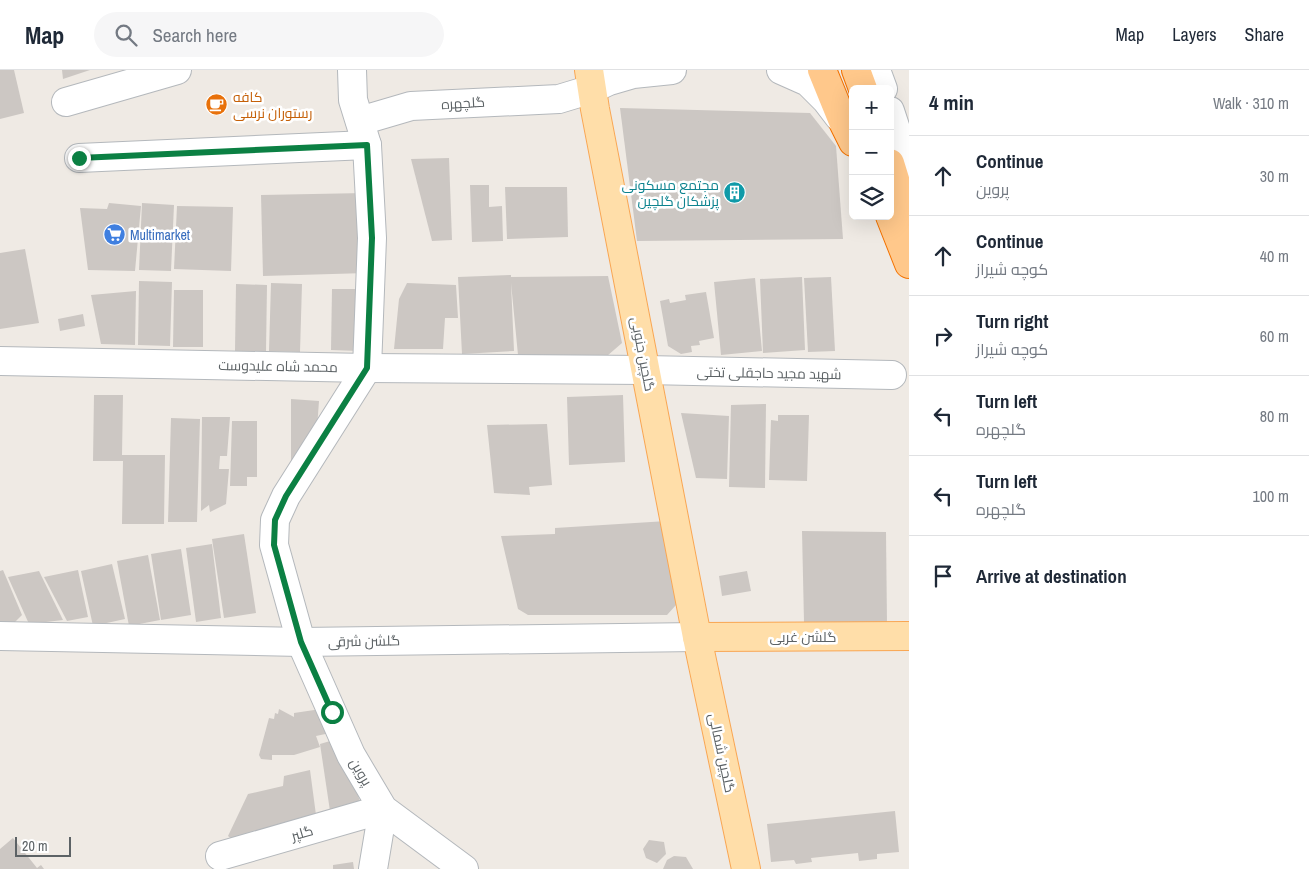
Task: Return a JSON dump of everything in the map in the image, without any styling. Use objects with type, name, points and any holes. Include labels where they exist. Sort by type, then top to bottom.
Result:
[{"type":"highway","points":[[822,70],[848,133]]},
{"type":"highway","points":[[856,70],[862,85]]},
{"type":"highway","points":[[894,175],[909,230]]},
{"type":"highway","points":[[892,220],[909,264]]},
{"type":"main road","name":"گلچین جنوبی","points":[[590,80],[697,637]]},
{"type":"main road","name":"گلشن غربی","points":[[697,637],[904,636]]},
{"type":"main road","name":"گلچین شمالی","points":[[697,637],[746,869]]},
{"type":"street","points":[[66,102],[177,70]]},
{"type":"street","points":[[352,70],[352,100],[364,133],[372,238],[367,368]]},
{"type":"street","name":"گلچهره","points":[[79,158],[364,133],[411,106],[559,99],[590,80],[609,81],[633,74],[672,70]]},
{"type":"street","points":[[781,70],[808,82],[826,100],[848,133]]},
{"type":"street","points":[[876,70],[881,85]]},
{"type":"street","points":[[894,123],[909,168]]},
{"type":"street","name":"محمد شاه علیدوست","points":[[0,361],[367,368],[646,370]]},
{"type":"street","name":"پروین","points":[[367,368],[286,496],[275,520],[274,545],[301,642],[350,755],[383,809],[464,869]]},
{"type":"street","name":"شهید مجید حاجقلی تختی","points":[[646,370],[892,375]]},
{"type":"street","name":"گلشن شرقی","points":[[0,636],[301,642],[697,637]]},
{"type":"street","points":[[373,869],[383,809]]},
{"type":"street","name":"گلپر","points":[[220,856],[383,809]]},
{"type":"building","points":[[0,70],[14,70],[24,113],[0,119]]},
{"type":"building","points":[[62,70],[90,70],[63,79]]},
{"type":"building","name":"مجتمع مسکونی پزشکان گلچین","points":[[620,108],[810,113],[836,146],[843,239],[637,241]]},
{"type":"building","points":[[449,158],[452,240],[432,241],[411,159]]},
{"type":"building","points":[[470,185],[489,185],[489,207],[502,206],[503,241],[472,242]]},
{"type":"building","points":[[505,187],[567,187],[568,237],[507,239]]},
{"type":"building","points":[[365,193],[367,273],[263,276],[261,195]]},
{"type":"building","points":[[109,203],[141,206],[135,271],[88,270],[80,208],[107,209]]},
{"type":"building","points":[[142,203],[174,205],[171,271],[139,270]]},
{"type":"building","points":[[177,206],[233,207],[231,271],[174,269]]},
{"type":"building","points":[[25,249],[39,323],[0,329],[0,253]]},
{"type":"building","points":[[511,275],[511,277],[608,276],[622,343],[607,356],[518,355],[511,283],[514,351],[462,354],[458,277]]},
{"type":"building","points":[[802,277],[805,350],[763,353],[760,279]]},
{"type":"building","points":[[831,277],[835,351],[808,352],[804,278]]},
{"type":"building","points":[[755,278],[762,351],[721,355],[714,282]]},
{"type":"building","points":[[139,281],[172,282],[170,346],[138,345]]},
{"type":"building","points":[[271,283],[302,284],[300,352],[269,351]]},
{"type":"building","points":[[407,283],[456,285],[458,318],[445,318],[443,349],[394,349],[399,299]]},
{"type":"building","points":[[236,284],[267,285],[266,351],[235,351]]},
{"type":"building","points":[[332,289],[367,289],[359,351],[331,350]]},
{"type":"building","points":[[174,290],[203,290],[203,347],[173,347]]},
{"type":"building","points":[[136,291],[135,345],[101,344],[91,295]]},
{"type":"building","points":[[706,292],[714,338],[699,341],[700,345],[691,346],[692,352],[681,354],[668,346],[660,301],[669,299],[670,303],[686,300],[685,295]]},
{"type":"building","points":[[83,314],[85,326],[60,331],[58,319]]},
{"type":"building","points":[[94,395],[123,395],[122,455],[165,455],[164,524],[122,524],[123,461],[93,461]]},
{"type":"building","points":[[623,395],[625,462],[569,465],[567,397]]},
{"type":"building","points":[[291,399],[319,401],[316,442],[304,460],[291,460]]},
{"type":"building","points":[[766,404],[765,488],[729,487],[731,405]]},
{"type":"building","points":[[681,413],[729,416],[727,479],[696,478]]},
{"type":"building","points":[[778,415],[809,415],[807,481],[769,480],[771,420],[778,421]]},
{"type":"building","points":[[202,417],[230,417],[227,456],[220,456],[219,469],[229,469],[226,504],[210,512],[209,505],[201,511]]},
{"type":"building","points":[[171,418],[200,419],[197,522],[168,522]]},
{"type":"building","points":[[232,421],[257,421],[257,477],[247,477],[247,486],[230,486]]},
{"type":"building","points":[[547,424],[552,485],[529,487],[530,495],[494,493],[487,425]]},
{"type":"building","points":[[667,521],[676,605],[667,615],[528,615],[518,609],[501,536],[555,534],[555,528]]},
{"type":"building","points":[[802,531],[886,532],[887,624],[804,622]]},
{"type":"building","points":[[244,534],[256,613],[224,618],[212,539]]},
{"type":"building","points":[[212,544],[221,618],[196,622],[186,548]]},
{"type":"building","points":[[181,549],[191,615],[161,620],[151,554]]},
{"type":"building","points":[[148,555],[160,620],[129,626],[117,561]]},
{"type":"building","points":[[112,564],[125,619],[93,626],[81,571]]},
{"type":"building","points":[[3,570],[22,615],[15,622],[0,622],[0,571]]},
{"type":"building","points":[[78,570],[88,617],[67,621],[44,577]]},
{"type":"building","points":[[39,571],[63,620],[29,624],[8,577]]},
{"type":"building","points":[[747,571],[751,591],[722,596],[719,576]]},
{"type":"building","points":[[279,709],[294,717],[294,713],[321,709],[330,733],[316,736],[320,747],[294,755],[272,755],[272,760],[261,759],[259,755],[269,718],[274,719],[275,713],[278,714]]},
{"type":"building","points":[[337,739],[360,801],[354,810],[330,811],[320,744]]},
{"type":"building","points":[[310,770],[316,815],[235,842],[228,836],[248,794],[283,786],[284,776]]},
{"type":"building","points":[[895,811],[899,852],[877,854],[877,859],[859,861],[858,853],[811,858],[812,862],[796,864],[794,860],[771,862],[767,824]]},
{"type":"building","points":[[13,838],[37,868],[41,865],[44,869],[0,869],[0,849]]},
{"type":"building","points":[[649,840],[664,842],[666,854],[657,863],[646,858],[643,849]]},
{"type":"building","points":[[674,856],[686,857],[693,869],[663,869],[667,860]]},
{"type":"building","points":[[353,862],[354,869],[333,869],[333,865]]},
{"type":"place","name":"کافه رستوران نرسی","points":[[217,105]]},
{"type":"place","name":"مجتمع مسکونی پزشکان گلچین","points":[[735,193]]},
{"type":"place","name":"Multimarket","points":[[114,235]]},
{"type":"route","points":[[79,158],[367,145],[372,238],[367,368],[286,496],[275,520],[274,545],[301,642],[332,712]]}]
